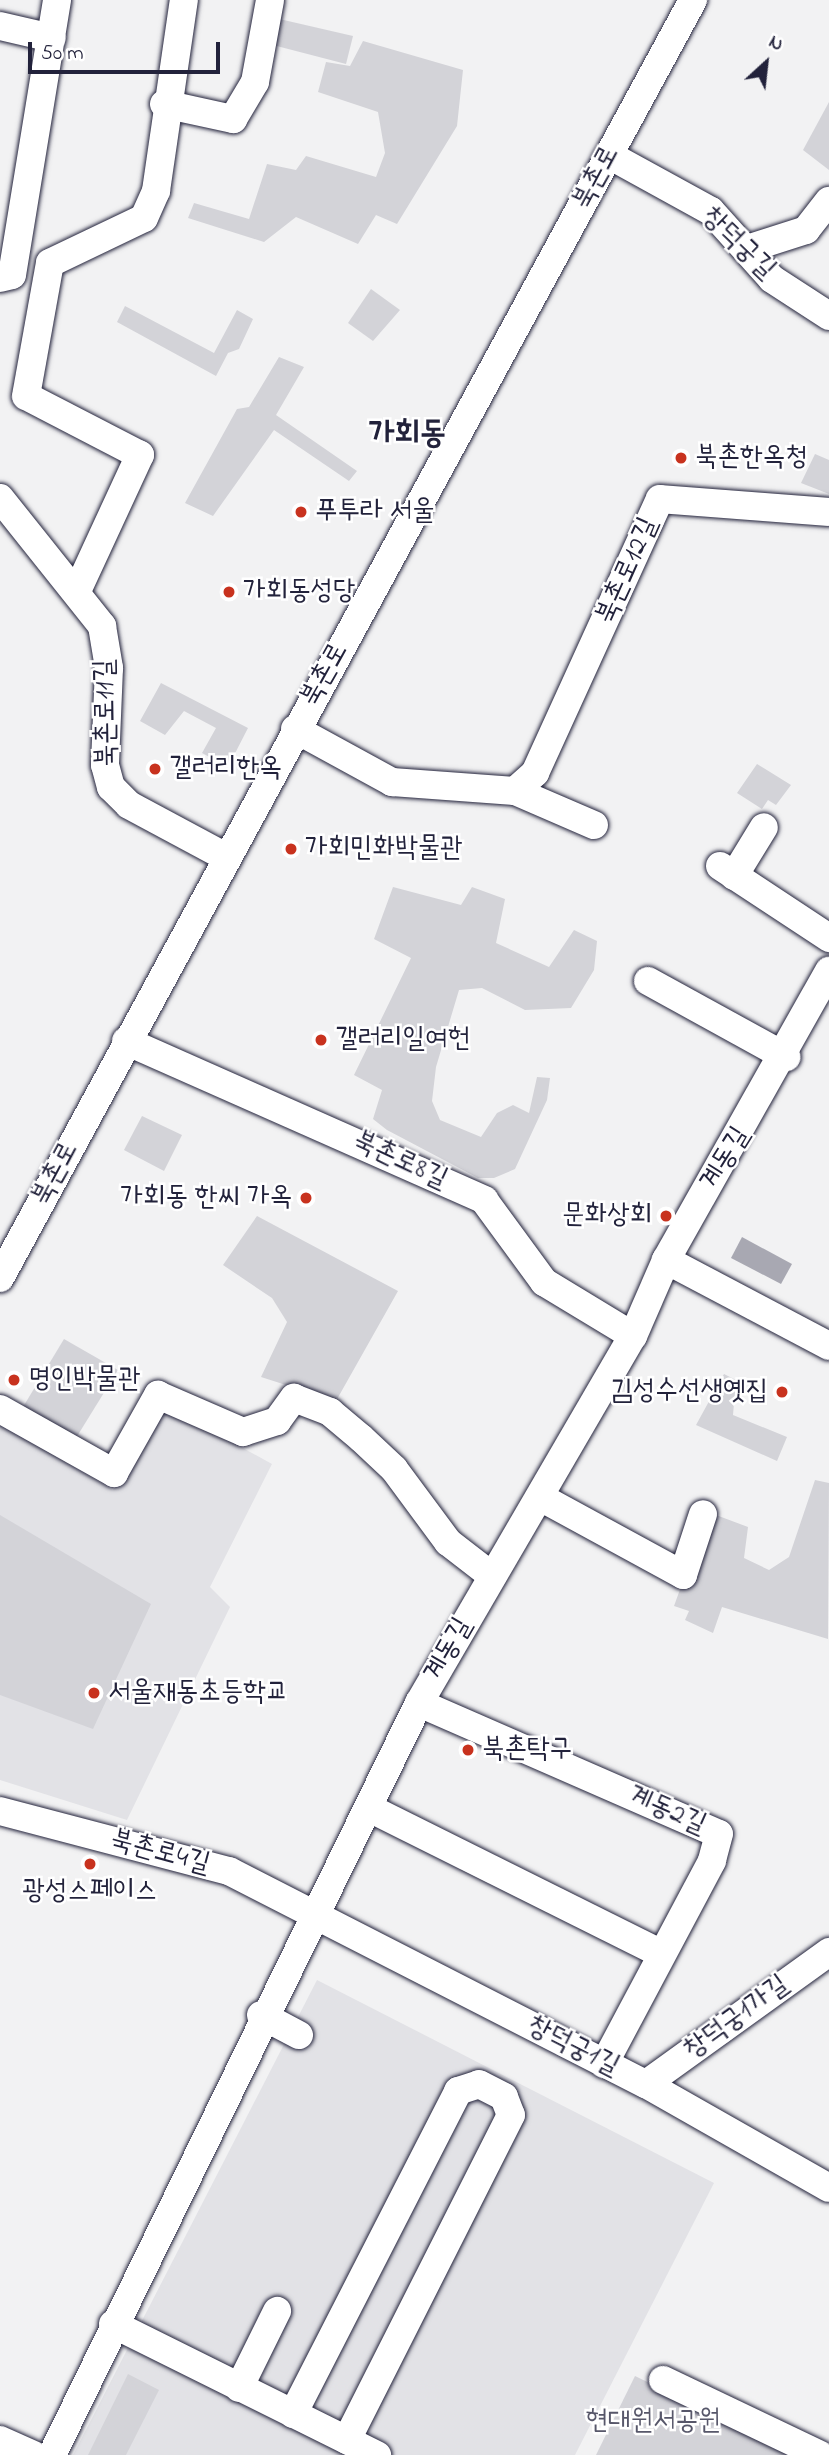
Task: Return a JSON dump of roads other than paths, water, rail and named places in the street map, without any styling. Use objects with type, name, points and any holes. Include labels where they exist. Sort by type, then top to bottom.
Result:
[{"type":"street","points":[[57,0],[6,276],[50,263],[144,218],[156,191],[164,104],[184,0]]},
{"type":"street","points":[[164,104],[233,119],[254,82],[270,0]]},
{"type":"street","name":"북촌로","points":[[0,1278],[295,729],[693,0]]},
{"type":"street","points":[[0,26],[51,38]]},
{"type":"street","name":"창덕궁길","points":[[609,155],[711,211],[750,248],[772,279],[829,316]]},
{"type":"street","points":[[750,248],[806,230],[829,201]]},
{"type":"street","points":[[50,263],[26,396],[140,455],[79,589]]},
{"type":"street","name":"북촌로11길","points":[[0,498],[79,589],[102,626],[109,668],[105,765],[110,787],[129,805],[226,857]]},
{"type":"street","name":"북촌로12길","points":[[515,791],[535,773],[660,499],[829,512]]},
{"type":"street","points":[[295,729],[392,782],[515,791],[594,825]]},
{"type":"street","points":[[764,827],[727,871],[829,939]]},
{"type":"street","name":"계동길","points":[[51,2455],[261,2015],[369,1808],[419,1703],[633,1336],[666,1260],[786,1057],[829,971]]},
{"type":"street","points":[[648,981],[786,1057]]},
{"type":"street","name":"북촌로8길","points":[[127,1041],[484,1200],[544,1282],[633,1336]]},
{"type":"street","points":[[666,1260],[829,1346]]},
{"type":"street","points":[[0,1409],[114,1473],[158,1395],[243,1432],[277,1421],[294,1398],[330,1412],[394,1469],[448,1542],[492,1576]]},
{"type":"street","points":[[540,1497],[683,1575],[703,1514]]},
{"type":"street","name":"계동2길","points":[[419,1703],[719,1833],[712,1861],[604,2064]]},
{"type":"street","points":[[369,1808],[662,1954]]},
{"type":"street","name":"북촌로4길","points":[[0,1811],[229,1871],[313,1914]]},
{"type":"street","name":"창덕궁1길","points":[[313,1914],[646,2084],[829,2188]]},
{"type":"street","name":"창덕궁1가길","points":[[646,2084],[829,1952]]},
{"type":"street","points":[[261,2015],[299,2035]]},
{"type":"street","points":[[293,2414],[458,2091],[479,2084],[504,2097],[511,2115],[347,2440]]},
{"type":"street","points":[[239,2388],[277,2311]]},
{"type":"street","points":[[113,2324],[377,2455]]},
{"type":"street","points":[[663,2380],[820,2455]]},
{"type":"street","points":[[0,2440],[34,2455]]},
{"type":"place","name":"북촌한옥청","points":[[681,458]]},
{"type":"place","name":"푸투라 서울","points":[[301,512]]},
{"type":"place","name":"가회동성당","points":[[229,592]]},
{"type":"place","name":"갤러리한옥","points":[[155,769]]},
{"type":"place","name":"가회민화박물관","points":[[291,849]]},
{"type":"place","name":"갤러리일여헌","points":[[321,1040]]},
{"type":"place","name":"가회동 한씨 가옥","points":[[306,1198]]},
{"type":"place","name":"문화상회","points":[[666,1216]]},
{"type":"place","name":"명인박물관","points":[[14,1380]]},
{"type":"place","name":"김성수선생옛집","points":[[782,1392]]},
{"type":"place","name":"서울재동초등학교","points":[[94,1693]]},
{"type":"place","name":"북촌탁구","points":[[468,1750]]},
{"type":"place","name":"광성스페이스","points":[[90,1864]]},
{"type":"district","name":"가회동","points":[[407,435]]},
{"type":"park label","name":"현대원서공원","points":[[653,2422]]}]
